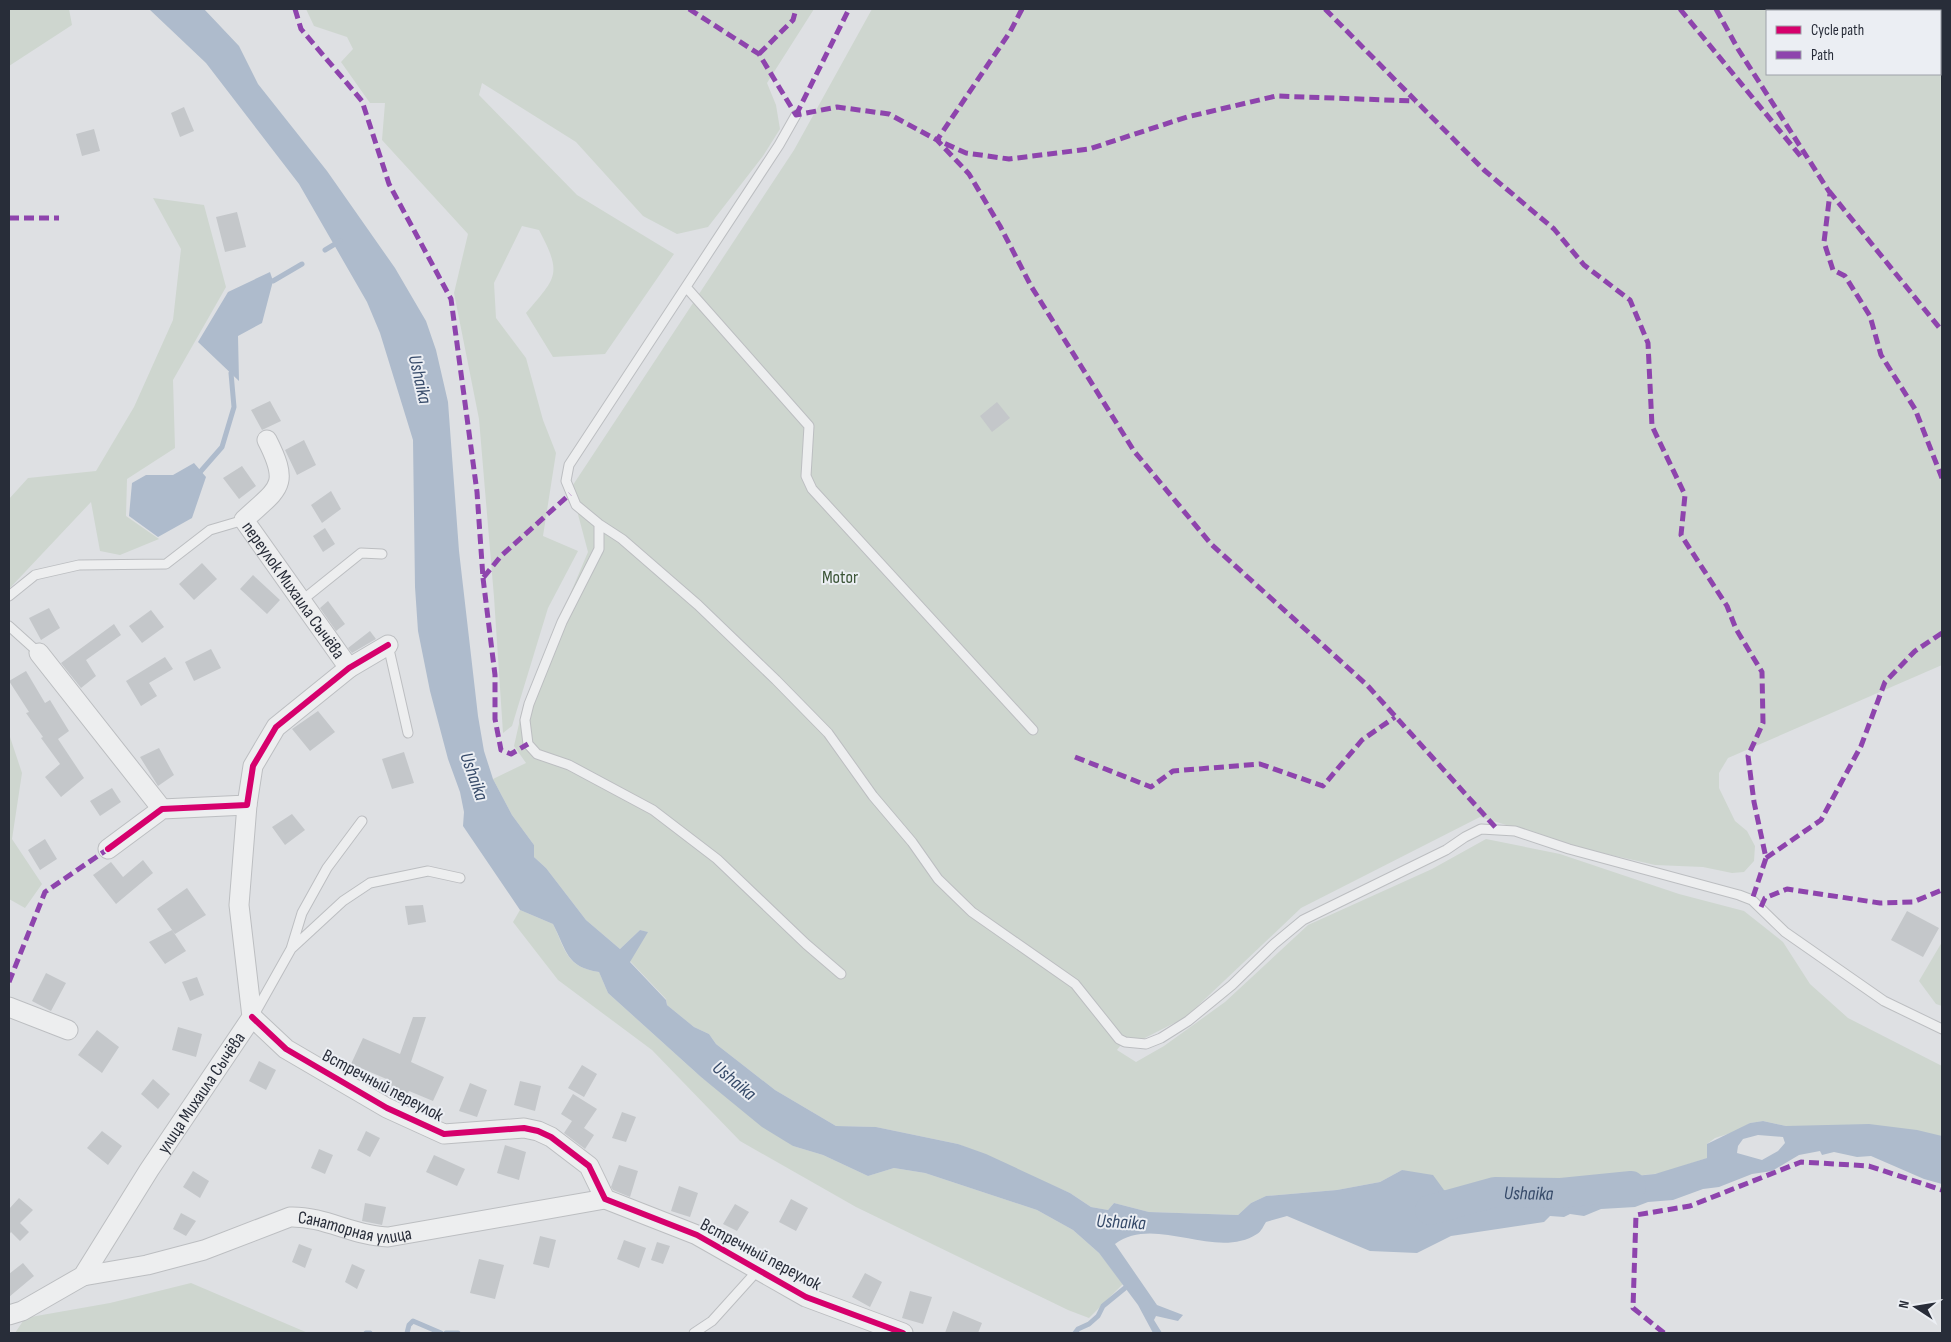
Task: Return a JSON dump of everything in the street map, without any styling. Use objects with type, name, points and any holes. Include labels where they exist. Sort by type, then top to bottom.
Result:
[{"type":"street","name":"переулок Михаила Сычёва","points":[[267,440],[280,468],[277,489],[244,520],[300,602],[349,668]]},
{"type":"street","name":"улица Михаила Сычёва","points":[[9,1314],[22,1311],[82,1276],[149,1170],[252,1017],[239,905],[247,806],[253,766],[276,727],[349,668],[388,644]]},
{"type":"street","points":[[39,653],[162,809]]},
{"type":"street","points":[[108,849],[162,809],[247,806]]},
{"type":"street","points":[[9,1008],[68,1030]]},
{"type":"street","name":"Встречный переулок","points":[[252,1017],[286,1049],[387,1108],[444,1134],[524,1128],[538,1131],[551,1137],[589,1166],[605,1199],[697,1235],[806,1297],[903,1333]]},
{"type":"street","name":"Санаторная улица","points":[[82,1276],[148,1265],[204,1250],[290,1217],[305,1217],[369,1237],[388,1237],[605,1199]]},
{"type":"lane","points":[[796,115],[779,145],[569,465],[566,481],[570,494],[576,505],[599,524],[622,538],[698,605],[828,733],[873,796],[912,842],[938,879],[972,912],[1075,984],[1088,998],[1110,1030],[1125,1042],[1146,1044],[1161,1038],[1188,1020],[1232,985],[1274,944],[1303,920],[1446,850],[1481,829],[1515,831],[1569,849],[1752,900],[1784,932],[1884,1001],[1942,1029]]},
{"type":"lane","points":[[686,287],[808,426],[806,476],[812,489],[1033,730]]},
{"type":"lane","points":[[9,596],[35,575],[79,565],[166,564],[210,530],[244,520]]},
{"type":"lane","points":[[599,524],[599,549],[562,622],[529,704],[525,720],[528,744],[537,754],[569,765],[653,810],[718,859],[806,944],[841,974]]},
{"type":"lane","points":[[300,602],[361,553],[382,554]]},
{"type":"lane","points":[[9,626],[39,653]]},
{"type":"lane","points":[[388,644],[408,733]]},
{"type":"lane","points":[[252,1017],[291,949],[302,913],[327,868],[362,821]]},
{"type":"lane","points":[[291,949],[342,901],[370,883],[428,871],[460,878]]},
{"type":"lane","points":[[694,1333],[712,1321],[758,1270]]},
{"type":"green space","points":[[9,9],[69,9],[72,25],[9,66]]},
{"type":"green space","points":[[306,9],[814,9],[767,83],[776,105],[780,129],[763,156],[708,227],[677,234],[643,216],[576,142],[482,83],[479,95],[577,195],[674,254],[605,354],[553,357],[526,313],[550,283],[553,275],[551,257],[539,230],[522,226],[494,283],[496,318],[526,358],[543,420],[556,453],[543,536],[578,551],[548,608],[512,726],[503,733],[479,419],[454,293],[468,234],[382,140],[385,103],[370,103],[341,62],[353,49],[347,37],[314,26]]},
{"type":"green space","name":"Motor","points":[[872,9],[1942,9],[1942,665],[1728,758],[1719,773],[1719,788],[1735,821],[1747,831],[1755,846],[1754,861],[1744,872],[1732,873],[1703,867],[1655,865],[1585,849],[1480,817],[1301,908],[1186,1017],[1141,1040],[1127,1037],[1117,1050],[1136,1062],[1164,1046],[1225,1002],[1308,925],[1432,869],[1486,839],[1560,854],[1679,894],[1744,911],[1783,942],[1810,984],[1848,1018],[1942,1066],[1942,1139],[1822,1126],[1786,1126],[1763,1121],[1750,1123],[1737,1131],[1715,1138],[1707,1144],[1708,1158],[1660,1173],[1608,1182],[1585,1195],[1576,1190],[1567,1194],[1547,1197],[1541,1194],[1520,1196],[1483,1204],[1444,1190],[1402,1170],[1380,1182],[1337,1190],[1266,1196],[1251,1203],[1238,1215],[1149,1212],[1114,1203],[1108,1210],[1091,1207],[1070,1193],[958,1144],[876,1127],[836,1126],[775,1090],[716,1044],[709,1034],[694,1027],[667,1005],[666,999],[630,961],[647,932],[640,930],[620,949],[586,920],[546,868],[534,857],[534,845],[512,815],[493,779],[526,763],[514,746],[523,706],[588,552],[571,488],[794,150]]},
{"type":"green space","points":[[153,198],[204,205],[226,287],[173,380],[175,448],[127,479],[126,516],[159,539],[120,555],[100,551],[91,502],[9,589],[9,499],[28,478],[96,471],[134,407],[173,320],[181,249]]},
{"type":"green space","points":[[9,734],[22,773],[12,839],[42,884],[25,908],[9,899]]},
{"type":"green space","points":[[520,910],[553,924],[568,956],[573,962],[588,970],[599,972],[608,993],[701,1077],[793,1146],[823,1155],[868,1176],[894,1168],[925,1173],[1037,1210],[1073,1230],[1099,1253],[1123,1284],[1089,1318],[1068,1310],[856,1207],[740,1141],[652,1050],[558,980],[513,922]]},
{"type":"green space","points":[[1942,942],[1942,1006],[1936,1004],[1919,981]]},
{"type":"green space","points":[[191,1283],[308,1333],[15,1333],[25,1318],[110,1303]]},
{"type":"water","points":[[149,9],[204,9],[239,46],[258,84],[327,171],[395,268],[426,321],[436,350],[448,402],[459,551],[478,716],[484,751],[493,779],[512,815],[534,845],[534,857],[546,868],[586,920],[620,949],[640,930],[648,932],[630,962],[666,1000],[667,1005],[694,1027],[709,1034],[716,1044],[775,1090],[836,1126],[876,1127],[958,1144],[986,1154],[1070,1193],[1091,1207],[1108,1210],[1114,1203],[1149,1212],[1238,1215],[1251,1203],[1266,1196],[1337,1190],[1380,1182],[1402,1170],[1433,1175],[1444,1190],[1483,1204],[1520,1196],[1541,1194],[1547,1197],[1567,1194],[1576,1190],[1585,1194],[1606,1182],[1620,1181],[1625,1177],[1655,1174],[1707,1158],[1707,1144],[1750,1123],[1763,1121],[1786,1126],[1869,1124],[1917,1130],[1942,1136],[1942,1184],[1924,1179],[1871,1156],[1857,1157],[1834,1152],[1822,1155],[1820,1151],[1799,1155],[1772,1171],[1752,1174],[1719,1187],[1703,1189],[1673,1200],[1648,1202],[1635,1207],[1601,1209],[1584,1216],[1570,1214],[1564,1217],[1550,1216],[1544,1222],[1451,1236],[1417,1253],[1370,1251],[1287,1216],[1266,1222],[1258,1233],[1240,1241],[1223,1243],[1148,1234],[1131,1236],[1115,1244],[1157,1305],[1183,1315],[1178,1321],[1156,1316],[1154,1320],[1162,1333],[1153,1333],[1138,1305],[1099,1253],[1073,1230],[1037,1210],[925,1173],[894,1168],[868,1176],[823,1155],[793,1146],[762,1127],[701,1077],[608,993],[599,972],[588,970],[574,962],[565,950],[553,924],[520,910],[463,826],[464,812],[460,792],[448,759],[430,691],[418,631],[415,587],[413,440],[380,333],[367,302],[299,184],[206,63]],"holes":[[[1758,1135],[1783,1137],[1785,1143],[1778,1151],[1762,1160],[1737,1153],[1738,1146],[1743,1139]]]},
{"type":"water","points":[[270,272],[273,281],[262,323],[238,336],[239,381],[198,342],[228,292]]},
{"type":"water","points":[[194,463],[206,477],[192,518],[158,537],[129,516],[132,483],[146,475],[173,475]]},
{"type":"building","points":[[184,107],[194,131],[180,137],[171,113]]},
{"type":"building","points":[[94,129],[100,151],[82,156],[76,134]]},
{"type":"building","points":[[237,212],[246,247],[225,252],[216,217]]},
{"type":"building","points":[[270,401],[281,421],[262,430],[251,410]]},
{"type":"building","points":[[997,402],[1010,418],[992,432],[980,416]]},
{"type":"building","points":[[304,440],[316,465],[297,475],[285,450]]},
{"type":"building","points":[[242,466],[256,486],[239,499],[223,478]]},
{"type":"building","points":[[331,491],[341,509],[322,523],[311,505]]},
{"type":"building","points":[[325,528],[335,544],[323,552],[313,536]]},
{"type":"building","points":[[202,563],[217,579],[194,600],[179,584]]},
{"type":"building","points":[[253,575],[280,600],[267,614],[240,589]]},
{"type":"building","points":[[328,601],[345,624],[336,631],[320,608]]},
{"type":"building","points":[[49,608],[60,628],[41,640],[29,618]]},
{"type":"building","points":[[151,610],[164,627],[142,643],[129,626]]},
{"type":"building","points":[[114,624],[121,635],[86,660],[96,676],[81,688],[61,663]]},
{"type":"building","points":[[370,631],[376,639],[352,653],[348,648]]},
{"type":"building","points":[[211,649],[221,668],[194,681],[185,662]]},
{"type":"building","points":[[165,657],[173,669],[149,683],[157,696],[141,706],[126,681]]},
{"type":"building","points":[[26,671],[45,703],[50,700],[69,731],[58,739],[84,778],[61,797],[45,777],[60,764],[41,738],[43,737],[26,713],[29,712],[9,681]]},
{"type":"building","points":[[318,711],[335,732],[310,751],[292,729]]},
{"type":"building","points":[[159,748],[174,775],[158,786],[140,757]]},
{"type":"building","points":[[404,752],[414,783],[392,789],[382,759]]},
{"type":"building","points":[[112,788],[121,802],[100,816],[90,801]]},
{"type":"building","points":[[292,814],[305,830],[285,845],[272,827]]},
{"type":"building","points":[[45,839],[57,859],[40,870],[28,850]]},
{"type":"building","points":[[143,860],[153,873],[116,904],[93,875],[111,862],[123,877]]},
{"type":"building","points":[[187,888],[206,915],[175,934],[157,909]]},
{"type":"building","points":[[423,905],[426,922],[408,925],[405,906]]},
{"type":"building","points":[[1907,911],[1939,928],[1923,957],[1891,940]]},
{"type":"building","points":[[172,930],[186,951],[165,964],[149,942]]},
{"type":"building","points":[[46,973],[66,983],[51,1011],[32,1001]]},
{"type":"building","points":[[197,977],[204,995],[190,1001],[182,982]]},
{"type":"building","points":[[413,1017],[426,1017],[411,1062],[444,1077],[433,1101],[409,1091],[405,1099],[384,1090],[389,1080],[351,1064],[363,1038],[400,1054]]},
{"type":"building","points":[[178,1027],[202,1034],[196,1057],[172,1050]]},
{"type":"building","points":[[97,1030],[119,1047],[102,1073],[78,1055]]},
{"type":"building","points":[[259,1061],[276,1070],[266,1090],[249,1081]]},
{"type":"building","points":[[582,1065],[597,1074],[584,1097],[568,1088]]},
{"type":"building","points":[[153,1079],[170,1094],[158,1109],[141,1094]]},
{"type":"building","points":[[520,1081],[541,1086],[535,1111],[514,1105]]},
{"type":"building","points":[[470,1083],[487,1090],[477,1117],[459,1111]]},
{"type":"building","points":[[573,1094],[597,1109],[584,1128],[594,1135],[585,1149],[564,1133],[572,1121],[561,1114]]},
{"type":"building","points":[[622,1112],[636,1117],[626,1142],[612,1138]]},
{"type":"building","points":[[102,1131],[122,1146],[108,1165],[87,1148]]},
{"type":"building","points":[[366,1131],[380,1138],[370,1157],[357,1150]]},
{"type":"building","points":[[505,1145],[526,1152],[519,1180],[497,1173]]},
{"type":"building","points":[[319,1149],[333,1155],[325,1174],[311,1168]]},
{"type":"building","points":[[434,1155],[465,1169],[457,1186],[426,1172]]},
{"type":"building","points":[[619,1165],[638,1171],[630,1197],[613,1190],[611,1187]]},
{"type":"building","points":[[193,1171],[209,1181],[200,1198],[183,1187]]},
{"type":"building","points":[[679,1186],[698,1193],[690,1217],[671,1211]]},
{"type":"building","points":[[19,1198],[33,1210],[20,1223],[29,1232],[20,1241],[11,1232],[9,1235],[9,1209]]},
{"type":"building","points":[[791,1199],[808,1208],[796,1231],[779,1222]]},
{"type":"building","points":[[365,1203],[386,1207],[382,1225],[362,1221]]},
{"type":"building","points":[[735,1204],[749,1212],[737,1231],[723,1224]]},
{"type":"building","points":[[181,1213],[196,1221],[186,1236],[173,1229]]},
{"type":"building","points":[[540,1236],[556,1240],[549,1268],[533,1264]]},
{"type":"building","points":[[624,1240],[646,1248],[639,1268],[617,1259]]},
{"type":"building","points":[[657,1242],[670,1246],[663,1264],[651,1260]]},
{"type":"building","points":[[299,1244],[312,1249],[305,1268],[292,1262]]},
{"type":"building","points":[[479,1259],[504,1265],[495,1299],[470,1293]]},
{"type":"building","points":[[23,1263],[34,1276],[9,1297],[9,1274]]},
{"type":"building","points":[[352,1264],[365,1270],[357,1289],[345,1282]]},
{"type":"building","points":[[865,1273],[882,1282],[870,1307],[852,1297]]},
{"type":"building","points":[[910,1291],[932,1297],[923,1324],[902,1318]]},
{"type":"building","points":[[953,1311],[982,1323],[978,1333],[945,1333]]},
{"type":"waterway","points":[[325,250],[340,241]]},
{"type":"waterway","points":[[273,281],[302,264]]},
{"type":"waterway","points":[[201,471],[222,447],[234,407],[231,373]]},
{"type":"waterway","name":"Ushaika","points":[[1430,1210],[1495,1192],[1561,1193],[1631,1186]]},
{"type":"waterway","points":[[1075,1333],[1098,1316],[1103,1306],[1125,1288]]},
{"type":"waterway","points":[[407,1333],[409,1325],[413,1321],[441,1333]]},
{"type":"waterway","points":[[446,1333],[458,1333]]},
{"type":"marked path","points":[[295,9],[301,29],[362,101],[389,184],[451,299],[477,492],[483,578],[501,556],[570,494]]},
{"type":"marked path","points":[[689,9],[759,54],[796,115],[837,107],[889,114],[937,140],[969,174],[1000,226],[1031,286],[1134,451],[1211,544],[1367,685],[1497,829]]},
{"type":"marked path","points":[[759,54],[793,20],[796,9]]},
{"type":"marked path","points":[[796,115],[849,9]]},
{"type":"marked path","points":[[1022,9],[1010,32],[937,140],[966,153],[1009,159],[1089,149],[1187,117],[1276,96],[1415,101]]},
{"type":"marked path","points":[[1325,9],[1484,170],[1554,229],[1584,265],[1630,300],[1648,343],[1652,426],[1685,495],[1681,535],[1727,606],[1736,629],[1762,672],[1763,723],[1748,756],[1754,802],[1766,858],[1752,900]]},
{"type":"marked path","points":[[1680,9],[1802,158]]},
{"type":"marked path","points":[[1716,9],[1738,49],[1830,193],[1824,242],[1833,270],[1845,276],[1870,316],[1881,355],[1915,409],[1942,478]]},
{"type":"marked path","points":[[1829,191],[1942,331]]},
{"type":"marked path","points":[[9,218],[59,218]]},
{"type":"marked path","points":[[483,578],[495,675],[495,719],[501,750],[511,754],[528,744]]},
{"type":"marked path","points":[[1766,858],[1821,820],[1861,746],[1885,682],[1915,651],[1942,633]]},
{"type":"marked path","points":[[1075,757],[1151,787],[1173,771],[1260,764],[1323,786],[1362,740],[1395,717]]},
{"type":"marked path","points":[[9,982],[45,892],[108,849]]},
{"type":"marked path","points":[[1761,907],[1765,898],[1787,889],[1880,903],[1913,902],[1942,890]]},
{"type":"marked path","points":[[1664,1333],[1633,1308],[1636,1215],[1690,1206],[1801,1162],[1869,1166],[1942,1190]]},
{"type":"cycle path","points":[[108,849],[162,809],[247,805],[253,766],[276,727],[349,668],[388,645]]},
{"type":"cycle path","points":[[252,1017],[286,1049],[387,1108],[444,1134],[524,1128],[538,1131],[551,1137],[589,1166],[605,1199],[697,1235],[806,1297],[903,1333]]}]
